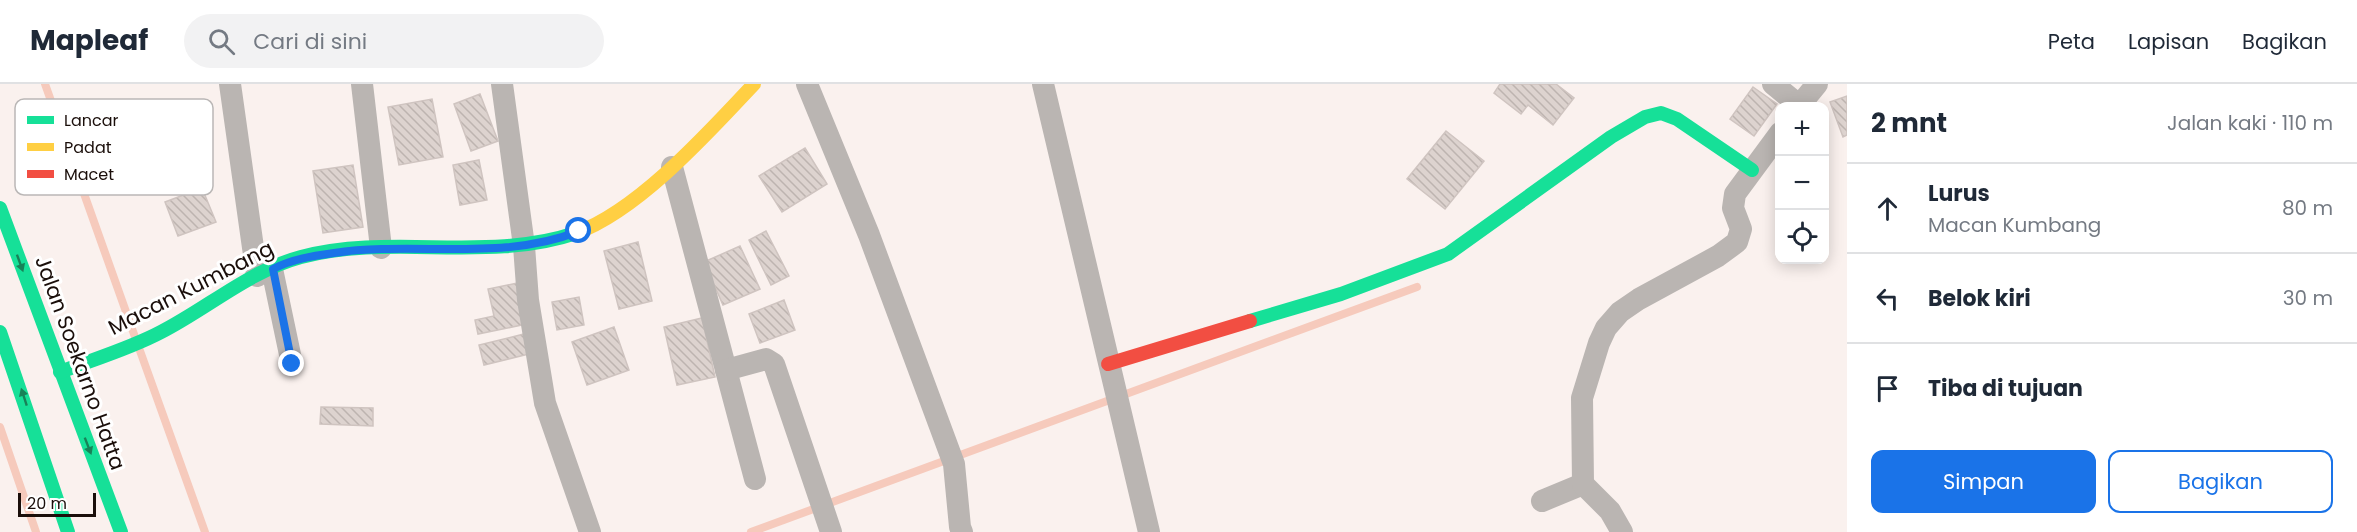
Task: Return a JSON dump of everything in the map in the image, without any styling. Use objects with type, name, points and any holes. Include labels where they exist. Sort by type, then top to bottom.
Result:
[{"type":"main road","name":"Macan Kumbang","points":[[60,372],[159,333],[283,263],[310,256],[381,248],[524,246],[555,241],[604,218],[672,167],[754,84]]},
{"type":"main road","points":[[1112,383],[1341,294],[1412,270],[1448,254],[1611,137],[1653,114],[1668,114],[1677,118],[1752,170]]},
{"type":"main road","name":"Jalan Soekarno Hatta","points":[[0,208],[121,532]]},
{"type":"main road","points":[[0,332],[21,387],[68,532]]},
{"type":"street","points":[[230,84],[265,272],[292,364]]},
{"type":"street","points":[[363,84],[381,248]]},
{"type":"street","points":[[502,84],[524,246],[528,300],[545,403],[590,532]]},
{"type":"street","points":[[807,84],[869,235],[950,454],[962,532]]},
{"type":"street","points":[[1043,84],[1149,532]]},
{"type":"street","points":[[1773,84],[1795,102]]},
{"type":"street","points":[[1803,102],[1817,84]]},
{"type":"street","points":[[1622,532],[1611,511],[1583,484],[1582,398],[1599,343],[1606,328],[1620,312],[1638,299],[1718,256],[1737,242],[1741,229],[1733,208],[1735,194],[1775,138]]},
{"type":"street","points":[[672,167],[755,479]]},
{"type":"street","points":[[726,370],[766,359],[774,364],[829,524]]},
{"type":"street","points":[[1542,501],[1583,484]]},
{"type":"building","points":[[1500,84],[1556,84],[1574,98],[1553,125],[1528,105],[1521,114],[1494,93]]},
{"type":"building","points":[[1753,87],[1775,103],[1775,107],[1754,136],[1730,119]]},
{"type":"building","points":[[480,94],[498,141],[471,151],[454,104]]},
{"type":"building","points":[[1847,96],[1847,135],[1843,137],[1830,102]]},
{"type":"building","points":[[432,99],[443,157],[399,165],[388,107]]},
{"type":"building","points":[[1446,131],[1484,161],[1445,209],[1407,179]]},
{"type":"building","points":[[805,148],[827,184],[782,212],[759,176]]},
{"type":"building","points":[[479,160],[487,200],[460,205],[453,165]]},
{"type":"building","points":[[353,165],[363,227],[323,233],[313,171]]},
{"type":"building","points":[[184,195],[205,195],[216,222],[178,236],[165,202]]},
{"type":"building","points":[[766,231],[789,276],[771,285],[749,240]]},
{"type":"building","points":[[638,242],[652,301],[619,309],[604,251]]},
{"type":"building","points":[[740,246],[760,289],[723,305],[704,262]]},
{"type":"building","points":[[518,283],[527,324],[478,334],[475,320],[494,316],[488,289]]},
{"type":"building","points":[[579,297],[584,325],[557,330],[552,302]]},
{"type":"building","points":[[784,300],[795,330],[760,343],[749,314]]},
{"type":"building","points":[[702,318],[715,377],[677,385],[664,327]]},
{"type":"building","points":[[614,327],[629,370],[587,385],[572,342]]},
{"type":"building","points":[[524,334],[529,354],[484,365],[479,345]]},
{"type":"building","points":[[321,407],[373,408],[373,426],[320,424]]},
{"type":"waterway","points":[[45,84],[50,99]]},
{"type":"waterway","points":[[84,195],[135,337]]},
{"type":"waterway","points":[[751,532],[1417,287]]},
{"type":"waterway","points":[[139,348],[205,532]]},
{"type":"waterway","points":[[0,427],[36,532]]},
{"type":"traffic: fast","points":[[1250,321],[1341,294],[1448,254],[1611,137],[1645,117],[1661,113],[1677,119],[1752,170]]},
{"type":"traffic: fast","points":[[0,208],[121,532]]},
{"type":"traffic: fast","points":[[60,372],[149,338],[264,271],[301,257],[335,250],[369,247],[508,246],[542,242],[576,233]]},
{"type":"traffic: fast","points":[[0,332],[68,532]]},
{"type":"traffic: slow","points":[[576,233],[600,222],[648,189],[694,146],[754,84]]},
{"type":"traffic: jam","points":[[1108,364],[1250,321]]},
{"type":"route","points":[[292,364],[273,269],[283,263],[310,256],[381,248],[524,246],[555,241],[579,231]]}]
